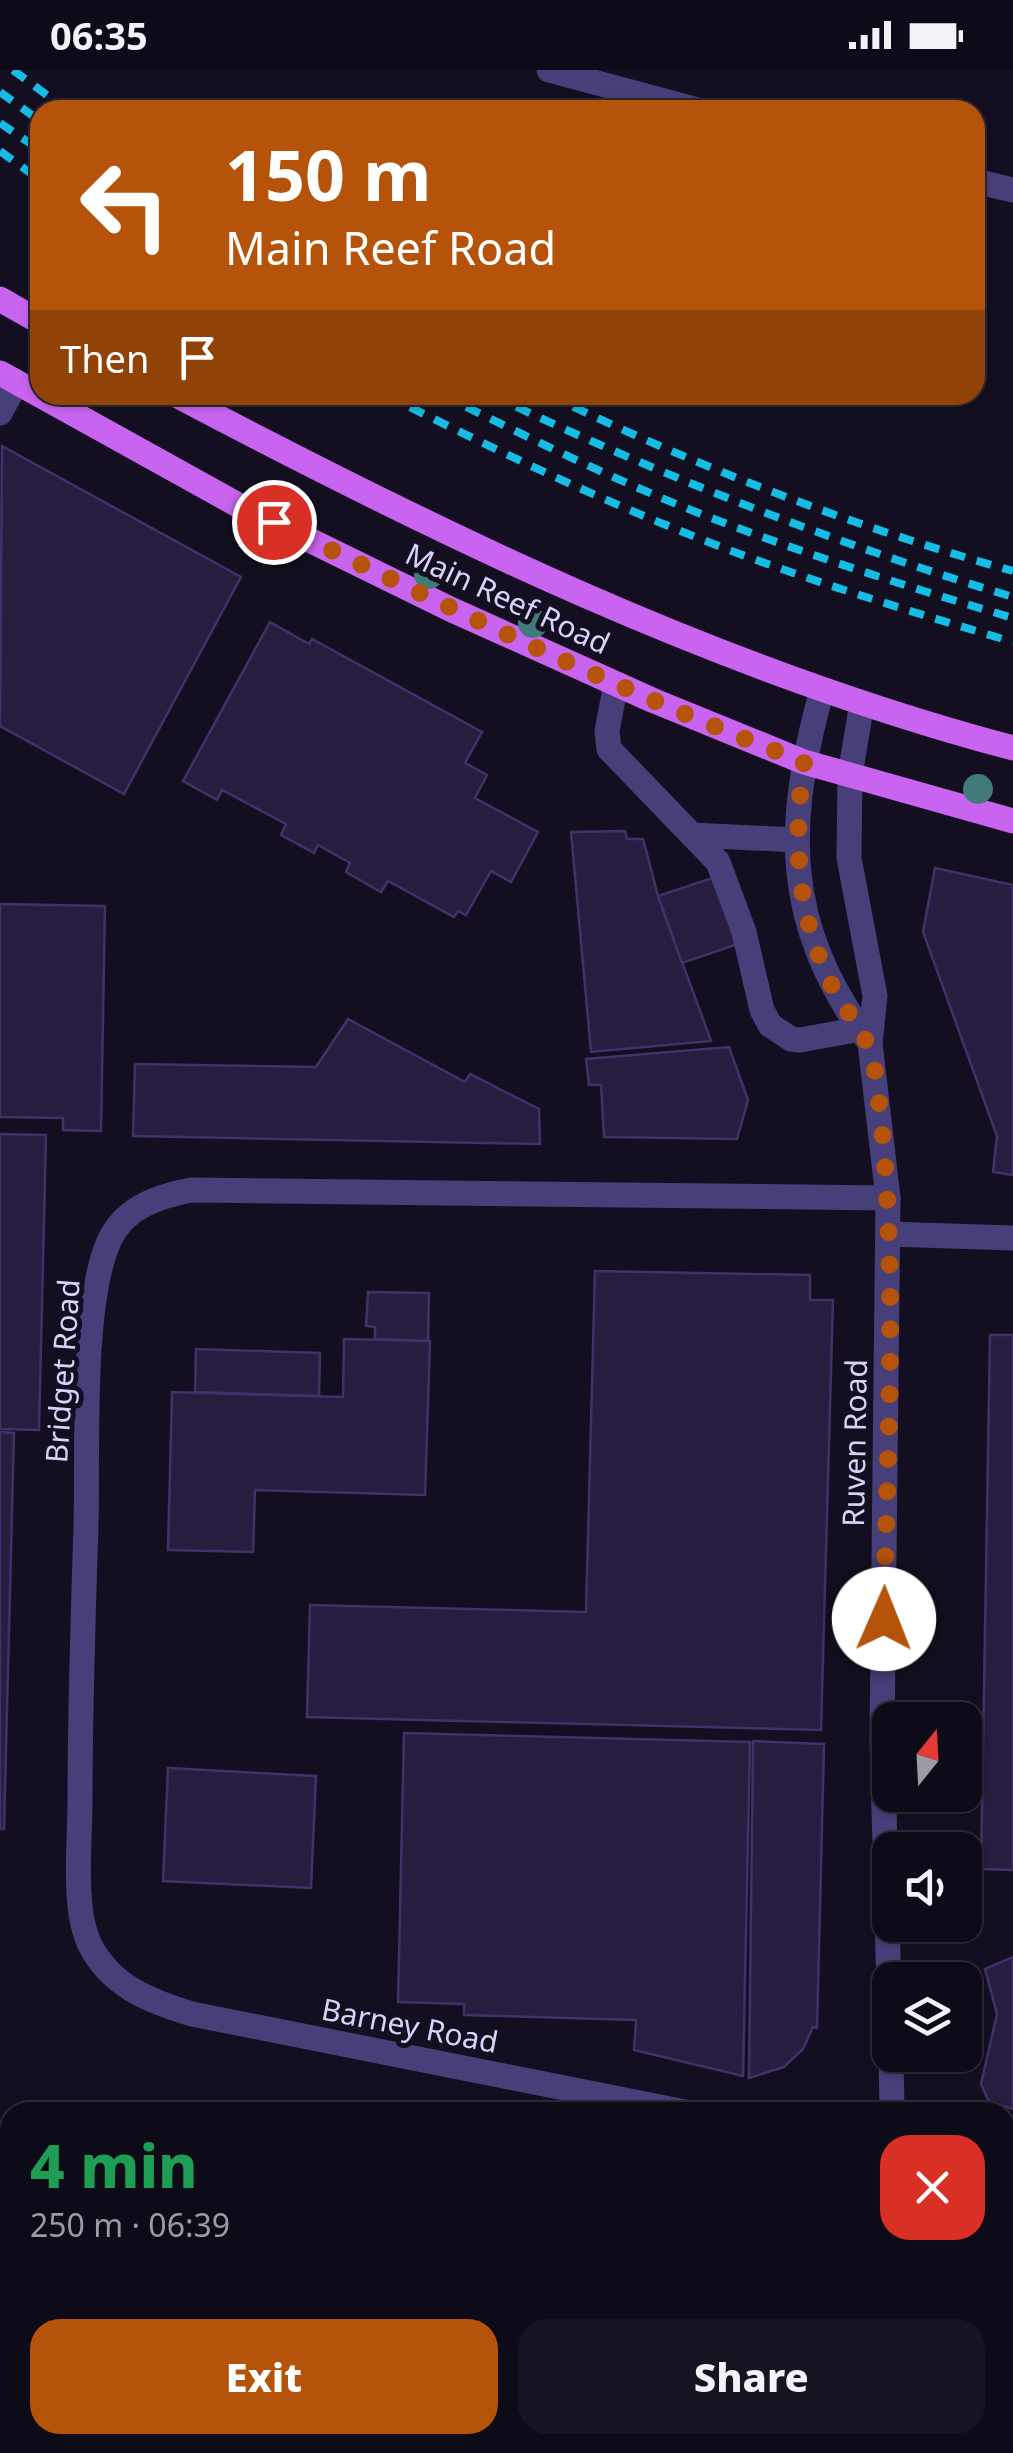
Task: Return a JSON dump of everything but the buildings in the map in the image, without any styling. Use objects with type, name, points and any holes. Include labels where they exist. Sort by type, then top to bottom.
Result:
[{"type":"main road","points":[[0,299],[30,316]]},
{"type":"main road","name":"Main Reef Road","points":[[8,378],[30,390]]},
{"type":"main road","name":"Main Reef Road","points":[[57,405],[238,504],[450,609],[616,684],[804,762],[1013,821]]},
{"type":"main road","name":"Main Reef Road","points":[[195,405],[291,456],[584,596],[822,690],[1013,748]]},
{"type":"street","points":[[550,70],[617,80],[671,100]]},
{"type":"street","points":[[985,183],[1013,190]]},
{"type":"street","points":[[0,413],[8,378]]},
{"type":"street","points":[[616,684],[606,732],[612,757],[692,834],[722,871],[744,932],[762,1010],[770,1024],[791,1039],[800,1040],[868,1033]]},
{"type":"street","name":"Ruven Road","points":[[822,690],[796,812],[801,894],[809,931],[838,998],[868,1033]]},
{"type":"street","name":"Ruven Road","points":[[862,703],[850,774],[848,858],[875,996],[868,1033],[888,1198],[882,1739],[888,1962]]},
{"type":"street","points":[[692,834],[797,840]]},
{"type":"street","name":"Bridget Road","points":[[127,1988],[95,1953],[80,1907],[80,1733],[92,1337],[100,1270],[107,1244],[120,1222],[149,1201],[168,1194],[222,1189],[888,1198]]},
{"type":"street","points":[[888,1234],[1013,1238]]},
{"type":"street","name":"Barney Road","points":[[127,1988],[155,2003],[192,2014],[634,2102]]},
{"type":"street","points":[[891,2072],[892,2102]]},
{"type":"railway","points":[[13,70],[54,100]]},
{"type":"railway","points":[[0,92],[30,114]]},
{"type":"railway","points":[[0,123],[30,143]]},
{"type":"railway","points":[[0,151],[30,173]]},
{"type":"railway","points":[[406,405],[553,476],[681,531],[832,586],[1013,642]]},
{"type":"railway","points":[[463,405],[686,508],[830,561],[1013,618]]},
{"type":"railway","points":[[514,405],[748,506],[1013,597]]},
{"type":"railway","points":[[571,405],[777,494],[1013,571]]},
{"type":"route","points":[[274,522],[450,609],[652,700],[804,762],[796,812],[801,894],[809,931],[824,969],[838,998],[870,1043],[888,1198],[884,1619]]}]
